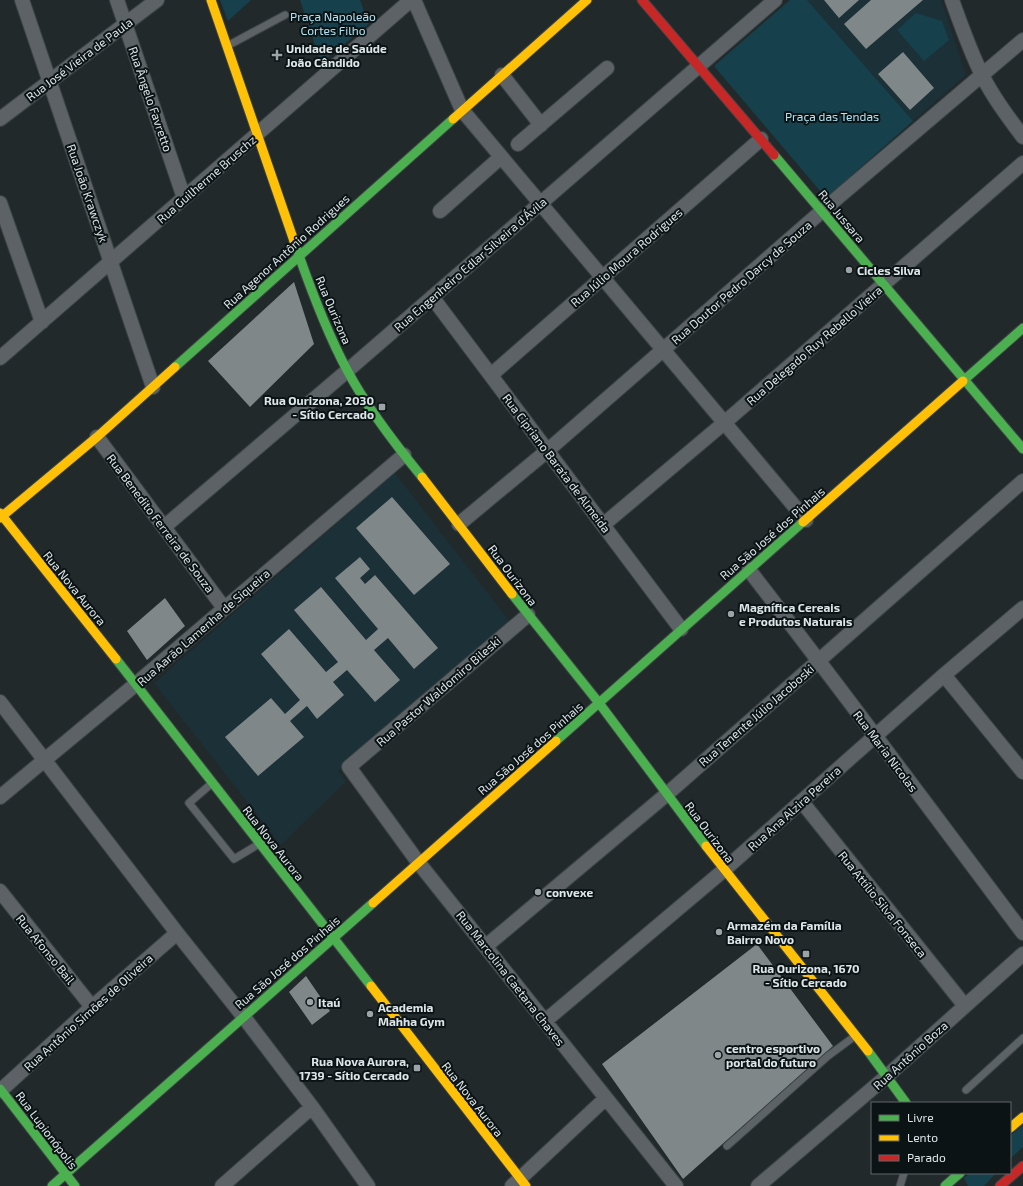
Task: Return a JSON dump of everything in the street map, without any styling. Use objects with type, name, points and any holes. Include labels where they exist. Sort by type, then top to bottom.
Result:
[{"type":"street","name":"Rua João Krawczyk","points":[[22,0],[153,386]]},
{"type":"street","name":"Rua Ângelo Favretto","points":[[117,0],[184,198]]},
{"type":"street","name":"Rua José Vieira de Paula","points":[[0,119],[157,0]]},
{"type":"street","name":"Rua Ourizona","points":[[211,0],[322,319],[347,371],[373,412],[404,455],[599,703],[724,870],[856,1035],[905,1102]]},
{"type":"street","name":"Rua Guilherme Bruschz","points":[[0,358],[411,0]]},
{"type":"street","points":[[414,0],[462,110],[806,520]]},
{"type":"street","name":"Rua Agenor Antônio Rodrigues","points":[[1,515],[97,437],[299,255],[587,0]]},
{"type":"street","name":"Rua Jussara","points":[[642,0],[966,379],[1023,449]]},
{"type":"street","name":"Rua Engenheiro Edlar Silveira d'Ávila","points":[[164,527],[347,371],[775,0]]},
{"type":"street","points":[[952,0],[967,42],[982,75],[1003,110],[1023,137]]},
{"type":"street","name":"Rua Doutor Pedro Darcy de Souza","points":[[459,524],[1023,40]]},
{"type":"street","points":[[518,144],[607,68]]},
{"type":"street","points":[[502,75],[541,125]]},
{"type":"street","name":"Rua Júlio Moura Rodrigues","points":[[491,375],[761,139]]},
{"type":"street","points":[[440,211],[501,157]]},
{"type":"street","name":"Rua Delegado Ruy Rebello Vieira","points":[[603,525],[724,423],[1023,163]]},
{"type":"street","points":[[0,203],[42,322]]},
{"type":"street","name":"Rua Cipriano Barata de Almeida","points":[[432,297],[681,629]]},
{"type":"street","name":"Rua São José dos Pinhais","points":[[52,1186],[1023,328]]},
{"type":"street","name":"Rua Benedito Ferreira de Souza","points":[[97,437],[224,608]]},
{"type":"street","name":"Rua Aarão Lamenha de Siqueira","points":[[0,797],[136,684],[404,455]]},
{"type":"street","name":"Rua Tenente Júlio Jacoboski","points":[[486,946],[667,794],[1023,481]]},
{"type":"street","name":"Rua Nova Aurora","points":[[1,515],[212,782],[519,1184]]},
{"type":"street","name":"Rua Maria Nicolas","points":[[749,570],[819,660],[874,736],[1023,933]]},
{"type":"street","name":"Rua Ana Alzira Pereira","points":[[545,1021],[724,870],[944,675],[1021,613]]},
{"type":"street","name":"Rua Pastor Waldomiro Bileski","points":[[349,767],[528,614]]},
{"type":"street","points":[[944,675],[1023,772]]},
{"type":"street","points":[[0,702],[177,933],[243,1016],[312,1107],[368,1186]]},
{"type":"street","name":"Rua Marcolina Caetana Chaves","points":[[349,767],[418,862],[676,1186]]},
{"type":"street","name":"Rua Attílio Silva Fonseca","points":[[802,802],[964,1006]]},
{"type":"street","name":"Rua Afonso Bail","points":[[0,891],[92,1007]]},
{"type":"street","name":"Rua Antônio Simões de Oliveira","points":[[0,1090],[177,933]]},
{"type":"street","name":"Rua Antônio Boza","points":[[758,1186],[887,1076],[1023,954]]},
{"type":"street","name":"Rua Lupionópolis","points":[[0,1090],[75,1186]]},
{"type":"street","points":[[519,1184],[606,1098]]},
{"type":"street","points":[[222,1186],[312,1107]]},
{"type":"street","points":[[1011,1127],[1022,1118]]},
{"type":"street","points":[[1000,1186],[1023,1166]]},
{"type":"street","points":[[945,1186],[957,1177]]},
{"type":"lane","points":[[227,46],[285,16]]},
{"type":"lane","points":[[212,782],[189,802],[234,858],[259,844]]},
{"type":"lane","points":[[727,1146],[828,1056],[856,1035]]},
{"type":"lane","points":[[966,1090],[1023,1038]]},
{"type":"lane","points":[[900,1186],[905,1174]]},
{"type":"shaded area","points":[[807,0],[941,0],[966,75],[913,121]]},
{"type":"shaded area","points":[[395,473],[510,622],[338,771],[346,781],[281,845],[154,683]]},
{"type":"green space","points":[[220,0],[251,0],[228,21]]},
{"type":"green space","name":"Praça Napoleão Cortes Filho","points":[[300,0],[360,0],[369,24],[321,63]]},
{"type":"green space","name":"Praça das Tendas","points":[[790,0],[807,0],[913,121],[826,198],[714,66]]},
{"type":"green space","points":[[916,13],[942,21],[949,40],[924,61],[897,30]]},
{"type":"green space","points":[[1023,1125],[1023,1147],[1011,1158],[1011,1135]]},
{"type":"green space","points":[[969,1174],[995,1174],[984,1186],[968,1186],[964,1178]]},
{"type":"building","points":[[824,0],[859,0],[839,18]]},
{"type":"building","points":[[871,0],[923,0],[866,49],[844,24]]},
{"type":"building","points":[[903,52],[934,88],[910,110],[878,74]]},
{"type":"building","points":[[294,282],[314,344],[250,407],[208,361]]},
{"type":"building","points":[[392,497],[450,564],[414,595],[356,528]]},
{"type":"building","points":[[360,557],[370,569],[360,578],[365,584],[375,575],[438,648],[414,669],[388,638],[374,650],[400,680],[375,702],[347,670],[333,682],[344,695],[317,719],[307,706],[290,721],[304,737],[258,776],[225,737],[271,698],[285,714],[300,700],[261,654],[289,629],[326,672],[338,662],[294,610],[321,587],[366,640],[378,629],[335,578]]},
{"type":"building","points":[[165,598],[185,626],[147,660],[127,631]]},
{"type":"building","name":"centro esportivo portal do futuro","points":[[757,944],[833,1046],[683,1179],[602,1064]]},
{"type":"building","name":"Itaú","points":[[306,976],[330,1011],[312,1025],[289,992]]},
{"type":"traffic: fast","points":[[175,367],[453,119]]},
{"type":"traffic: fast","points":[[774,155],[1023,449]]},
{"type":"traffic: fast","points":[[294,241],[318,307],[347,370],[363,398],[422,477]]},
{"type":"traffic: fast","points":[[963,381],[1023,328]]},
{"type":"traffic: fast","points":[[556,741],[803,522]]},
{"type":"traffic: fast","points":[[512,594],[599,703],[706,846]]},
{"type":"traffic: fast","points":[[116,659],[371,986]]},
{"type":"traffic: fast","points":[[52,1186],[373,903]]},
{"type":"traffic: fast","points":[[868,1051],[905,1102]]},
{"type":"traffic: fast","points":[[0,1089],[75,1186]]},
{"type":"traffic: fast","points":[[945,1186],[959,1174]]},
{"type":"traffic: slow","points":[[211,0],[294,241]]},
{"type":"traffic: slow","points":[[453,119],[587,0]]},
{"type":"traffic: slow","points":[[0,518],[97,437],[175,367]]},
{"type":"traffic: slow","points":[[803,522],[963,381]]},
{"type":"traffic: slow","points":[[422,477],[512,594]]},
{"type":"traffic: slow","points":[[0,513],[116,659]]},
{"type":"traffic: slow","points":[[373,903],[556,741]]},
{"type":"traffic: slow","points":[[706,846],[868,1051]]},
{"type":"traffic: slow","points":[[371,986],[526,1186]]},
{"type":"traffic: slow","points":[[1011,1127],[1023,1117]]},
{"type":"traffic: jam","points":[[642,0],[774,155]]},
{"type":"traffic: jam","points":[[1000,1186],[1023,1166]]},
{"type":"place","name":"Unidade de Saúde João Cândido","points":[[277,55]]},
{"type":"place","name":"Cicles Silva","points":[[849,270]]},
{"type":"place","name":"Rua Ourizona, 2030 - Sítio Cercado","points":[[382,407]]},
{"type":"place","name":"Magnífica Cereais e Produtos Naturais","points":[[731,614]]},
{"type":"place","name":"convexe","points":[[538,892]]},
{"type":"place","name":"Armazém da Família Bairro Novo","points":[[719,932]]},
{"type":"place","name":"Rua Ourizona, 1670 - Sítio Cercado","points":[[806,954]]},
{"type":"place","name":"Itaú","points":[[310,1002]]},
{"type":"place","name":"Academia Mahha Gym","points":[[370,1014]]},
{"type":"place","name":"centro esportivo portal do futuro","points":[[718,1055]]},
{"type":"place","name":"Rua Nova Aurora, 1739 - Sítio Cercado","points":[[417,1068]]}]
